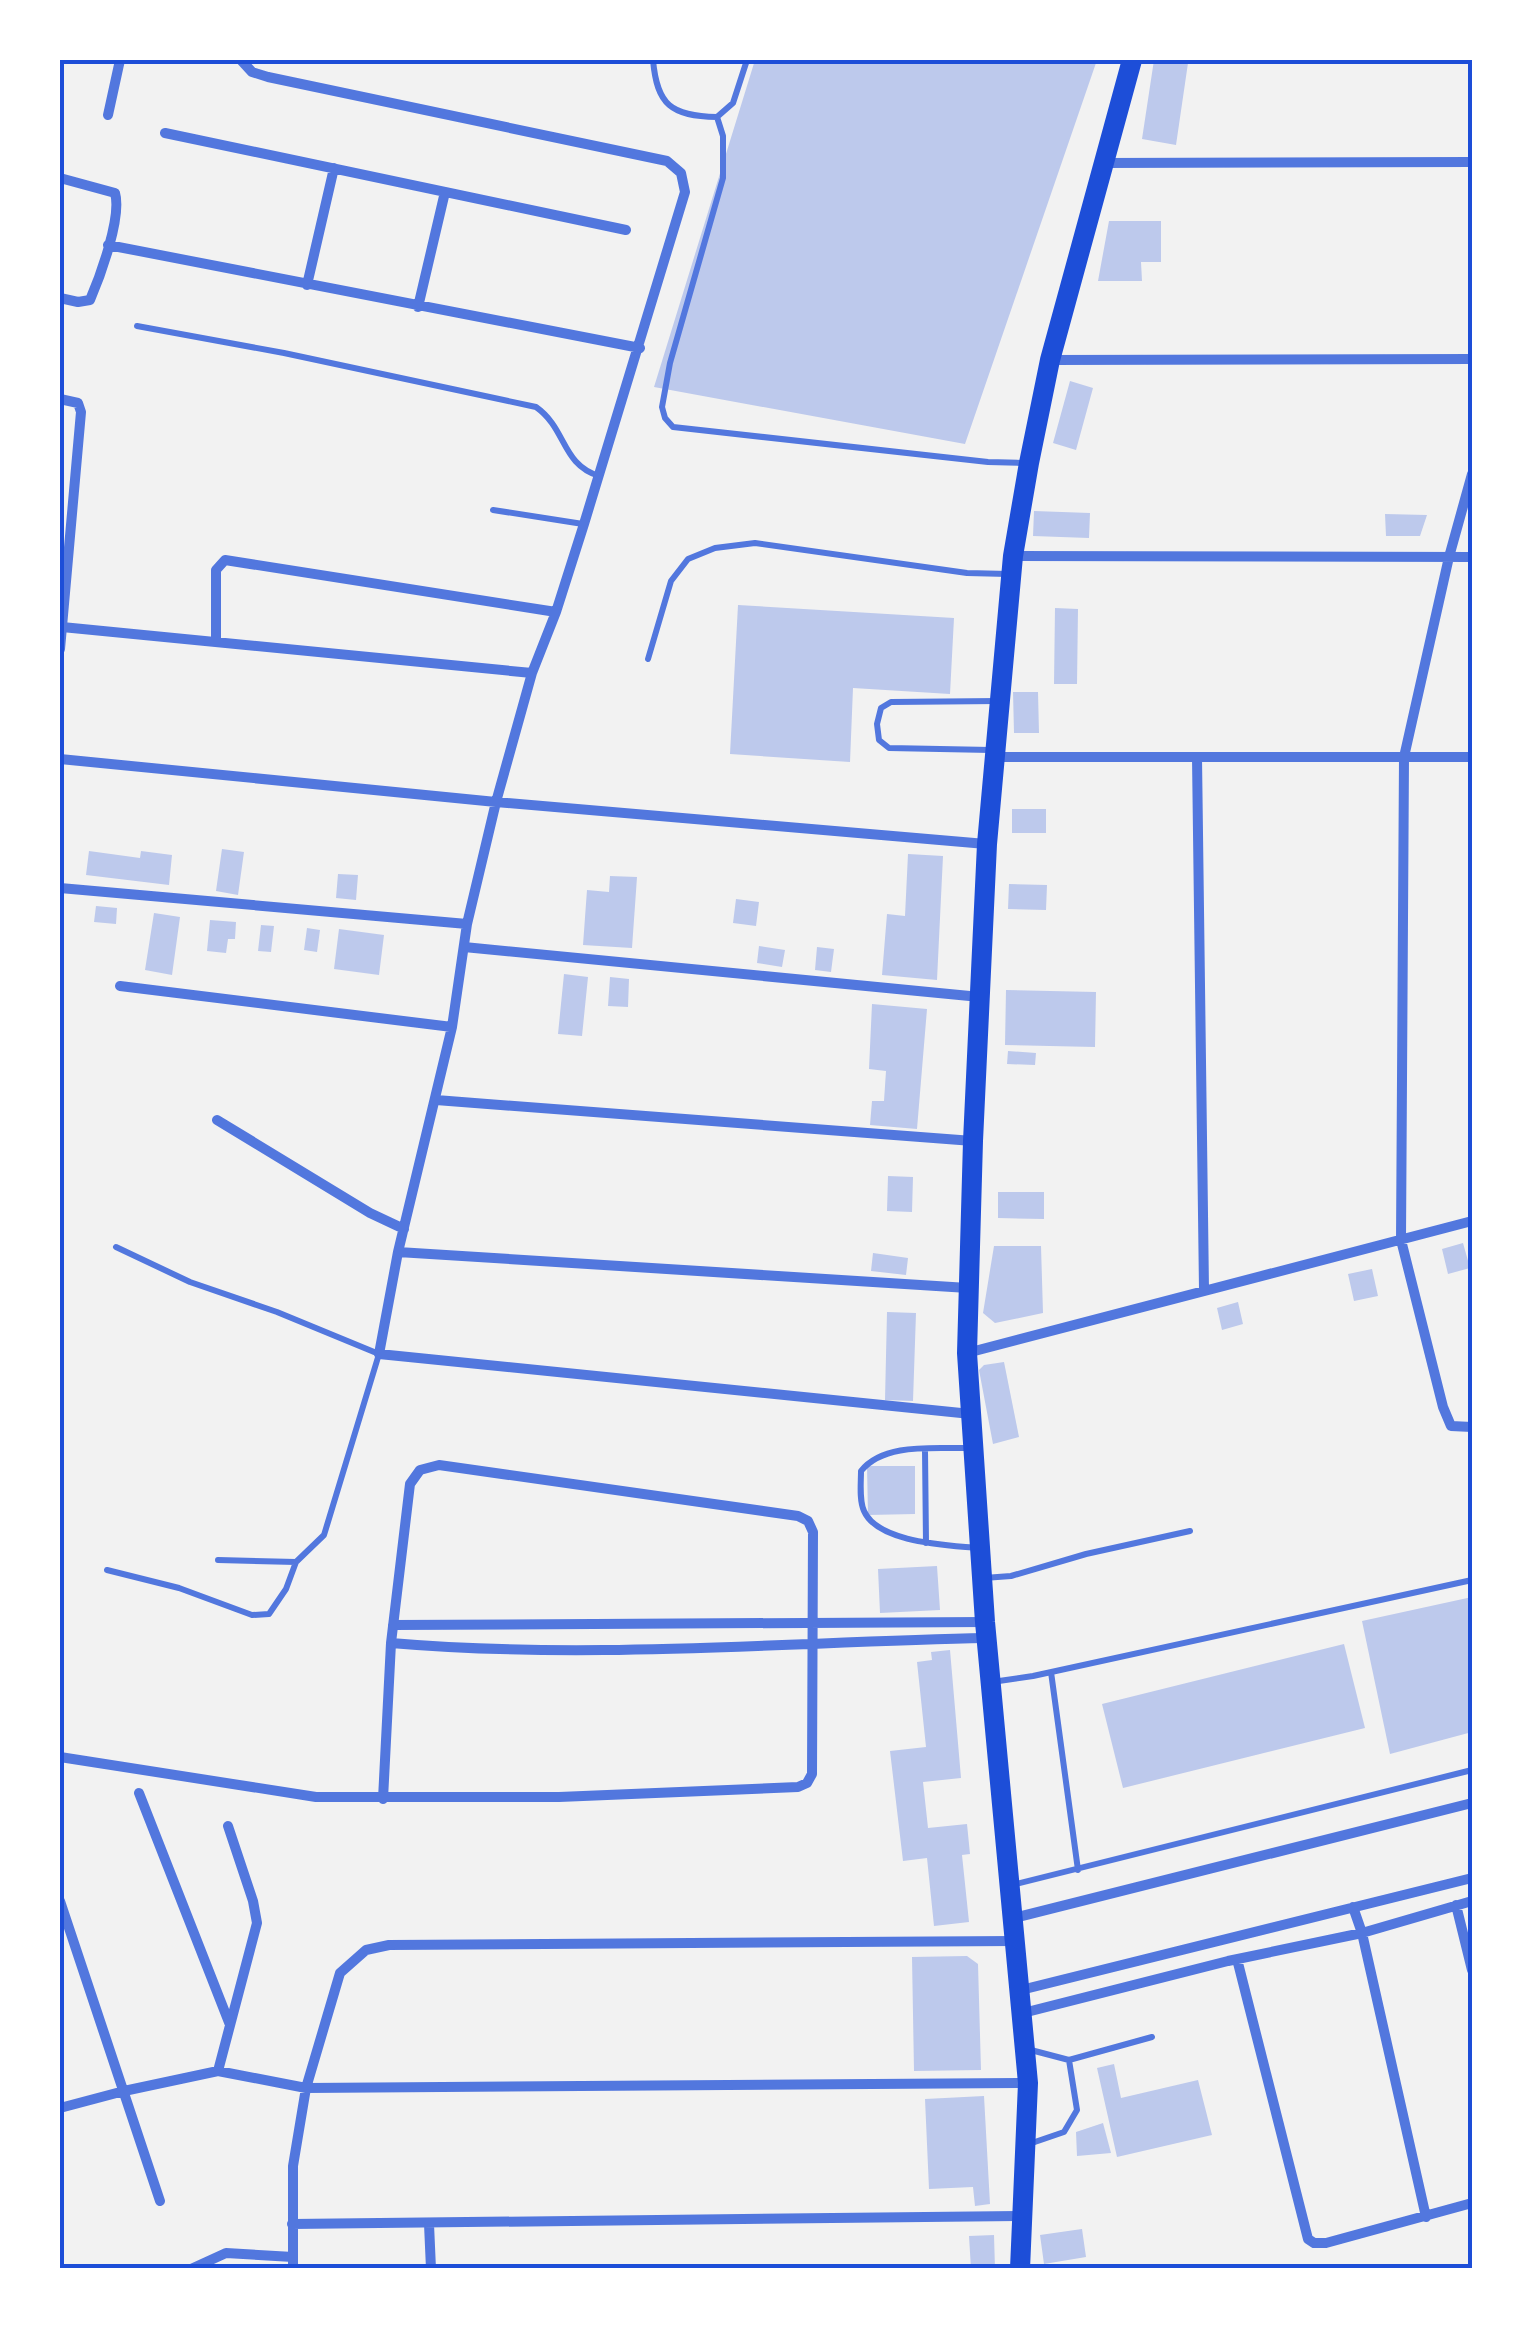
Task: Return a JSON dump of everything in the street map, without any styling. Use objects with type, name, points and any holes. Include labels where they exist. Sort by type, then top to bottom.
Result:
[{"type":"main road","points":[[1021,2269],[1028,2083],[986,1630],[967,1353],[972,1140],[987,844],[1012,566],[1050,360],[1132,60]]},
{"type":"street","points":[[108,115],[120,60]]},
{"type":"street","points":[[241,60],[252,72],[268,77],[667,160],[681,173],[685,192],[640,348],[556,612],[532,673],[496,802],[466,924],[452,1027],[398,1252],[379,1354],[972,1414]]},
{"type":"street","points":[[165,133],[626,230]]},
{"type":"street","points":[[1103,164],[1472,162]]},
{"type":"street","points":[[307,285],[334,168]]},
{"type":"street","points":[[60,178],[114,193],[118,203],[90,300],[60,298]]},
{"type":"street","points":[[418,307],[445,192]]},
{"type":"street","points":[[108,245],[640,348]]},
{"type":"street","points":[[1050,360],[1472,359]]},
{"type":"street","points":[[60,399],[78,403],[81,412],[60,649]]},
{"type":"street","points":[[1472,474],[1448,557],[1404,756],[1401,1240],[1442,1407],[1451,1426],[1472,1427]]},
{"type":"street","points":[[1012,566],[1472,557]]},
{"type":"street","points":[[216,642],[216,570],[226,560],[556,612]]},
{"type":"street","points":[[62,627],[532,673]]},
{"type":"street","points":[[995,753],[1472,757]]},
{"type":"street","points":[[1197,757],[1204,1290]]},
{"type":"street","points":[[60,759],[496,802],[987,844]]},
{"type":"street","points":[[60,888],[466,924]]},
{"type":"street","points":[[464,947],[980,997]]},
{"type":"street","points":[[120,986],[452,1027]]},
{"type":"street","points":[[436,1100],[972,1140]]},
{"type":"street","points":[[217,1120],[370,1213],[404,1228]]},
{"type":"street","points":[[967,1353],[1472,1221]]},
{"type":"street","points":[[398,1252],[968,1288]]},
{"type":"street","points":[[60,1757],[316,1797],[383,1799],[559,1797],[798,1788],[808,1783],[812,1774],[813,1532],[808,1521],[798,1516],[439,1465],[420,1470],[410,1484],[391,1642],[383,1799]]},
{"type":"street","points":[[394,1625],[812,1623],[986,1630]]},
{"type":"street","points":[[607,1624],[607,1648]]},
{"type":"street","points":[[391,1642],[465,1649],[812,1644],[986,1630]]},
{"type":"street","points":[[139,1793],[230,2026]]},
{"type":"street","points":[[1014,1918],[1472,1803]]},
{"type":"street","points":[[218,2071],[257,1922],[228,1826]]},
{"type":"street","points":[[1021,1990],[1472,1878]]},
{"type":"street","points":[[60,1900],[160,2200]]},
{"type":"street","points":[[1024,2013],[1237,1959],[1362,1934],[1472,1902]]},
{"type":"street","points":[[1456,1905],[1472,1970]]},
{"type":"street","points":[[1353,1907],[1426,2217]]},
{"type":"street","points":[[190,2269],[226,2253],[293,2263],[292,2166],[306,2088],[340,1973],[356,1956],[390,1945],[1016,1942]]},
{"type":"street","points":[[1237,1959],[1308,2240],[1326,2243],[1472,2203]]},
{"type":"street","points":[[60,2108],[218,2071],[306,2088],[1028,2083]]},
{"type":"street","points":[[292,2224],[1024,2216]]},
{"type":"street","points":[[429,2224],[431,2269]]},
{"type":"lane","points":[[653,60],[658,93],[667,106],[700,117],[717,117],[733,103],[747,60]]},
{"type":"lane","points":[[717,117],[723,136],[723,178],[670,364],[662,407],[673,427],[988,462],[1030,462]]},
{"type":"lane","points":[[138,326],[536,407],[551,418],[577,466],[599,476]]},
{"type":"lane","points":[[494,510],[584,524]]},
{"type":"lane","points":[[648,659],[670,581],[688,559],[715,548],[755,543],[967,573],[1012,566]]},
{"type":"lane","points":[[995,753],[890,748],[879,740],[877,724],[880,708],[891,702],[1000,701]]},
{"type":"lane","points":[[107,1570],[179,1588],[252,1615],[270,1614],[286,1589],[296,1562],[324,1535],[379,1354],[190,1282],[116,1248]]},
{"type":"lane","points":[[974,1448],[880,1456],[861,1470],[862,1508],[868,1517],[900,1536],[926,1544],[980,1548]]},
{"type":"lane","points":[[925,1450],[926,1544]]},
{"type":"lane","points":[[983,1578],[1010,1576],[1190,1531]]},
{"type":"lane","points":[[218,1560],[296,1562]]},
{"type":"lane","points":[[991,1682],[1472,1580]]},
{"type":"lane","points":[[1051,1672],[1078,1870]]},
{"type":"lane","points":[[1011,1885],[1472,1770]]},
{"type":"lane","points":[[1026,2049],[1069,2060],[1152,2037]]},
{"type":"lane","points":[[1026,2145],[1053,2138],[1071,2124],[1077,2110],[1069,2060]]},
{"type":"lane","points":[[1021,2269],[1137,2267]]},
{"type":"building","points":[[755,60],[1097,60],[965,444],[654,387]]},
{"type":"building","points":[[1154,60],[1188,63],[1176,145],[1142,139]]},
{"type":"building","points":[[1109,221],[1161,221],[1161,262],[1141,262],[1142,281],[1098,281]]},
{"type":"building","points":[[1070,381],[1093,388],[1076,450],[1053,443]]},
{"type":"building","points":[[1034,511],[1090,513],[1089,538],[1033,536]]},
{"type":"building","points":[[1385,514],[1427,515],[1420,536],[1386,536]]},
{"type":"building","points":[[738,605],[954,618],[950,694],[853,688],[850,762],[730,754]]},
{"type":"building","points":[[1055,608],[1078,609],[1077,684],[1054,684]]},
{"type":"building","points":[[1013,692],[1038,692],[1039,733],[1014,733]]},
{"type":"building","points":[[1012,809],[1046,809],[1046,833],[1012,833]]},
{"type":"building","points":[[222,849],[244,852],[238,895],[216,891]]},
{"type":"building","points":[[89,851],[140,858],[141,851],[172,855],[169,885],[86,875]]},
{"type":"building","points":[[908,854],[943,856],[937,980],[882,975],[887,914],[905,916]]},
{"type":"building","points":[[338,874],[358,875],[356,900],[336,898]]},
{"type":"building","points":[[610,876],[637,877],[632,948],[583,945],[587,890],[609,892]]},
{"type":"building","points":[[1009,884],[1047,885],[1046,910],[1008,909]]},
{"type":"building","points":[[736,899],[759,902],[756,926],[733,923]]},
{"type":"building","points":[[96,906],[117,908],[116,924],[94,922]]},
{"type":"building","points":[[154,913],[180,917],[172,975],[145,970]]},
{"type":"building","points":[[210,920],[236,922],[235,939],[228,939],[226,953],[207,951]]},
{"type":"building","points":[[261,925],[274,926],[271,952],[258,951]]},
{"type":"building","points":[[307,928],[320,930],[317,952],[304,950]]},
{"type":"building","points":[[339,929],[384,935],[379,975],[334,969]]},
{"type":"building","points":[[759,946],[785,950],[782,967],[757,963]]},
{"type":"building","points":[[817,947],[834,949],[831,972],[815,970]]},
{"type":"building","points":[[564,974],[588,977],[582,1036],[558,1034]]},
{"type":"building","points":[[610,977],[629,979],[628,1007],[608,1006]]},
{"type":"building","points":[[1006,990],[1096,992],[1095,1047],[1005,1045]]},
{"type":"building","points":[[872,1004],[927,1009],[917,1129],[870,1125],[872,1101],[884,1101],[886,1071],[869,1069]]},
{"type":"building","points":[[1008,1051],[1036,1053],[1035,1065],[1007,1064]]},
{"type":"building","points":[[888,1176],[913,1177],[912,1212],[887,1211]]},
{"type":"building","points":[[998,1192],[1044,1192],[1044,1219],[998,1218]]},
{"type":"building","points":[[1463,1243],[1470,1268],[1448,1274],[1442,1249]]},
{"type":"building","points":[[994,1246],[1041,1246],[1043,1313],[995,1323],[983,1313]]},
{"type":"building","points":[[873,1253],[908,1258],[906,1275],[871,1271]]},
{"type":"building","points":[[1372,1269],[1378,1296],[1354,1301],[1348,1274]]},
{"type":"building","points":[[1238,1302],[1243,1324],[1222,1330],[1217,1308]]},
{"type":"building","points":[[887,1312],[916,1313],[913,1401],[885,1400]]},
{"type":"building","points":[[1004,1362],[1019,1437],[993,1444],[979,1370],[984,1365]]},
{"type":"building","points":[[867,1466],[915,1466],[915,1514],[868,1515]]},
{"type":"building","points":[[937,1566],[940,1610],[880,1613],[878,1569]]},
{"type":"building","points":[[1472,1597],[1472,1732],[1390,1754],[1362,1621]]},
{"type":"building","points":[[1344,1644],[1365,1728],[1123,1788],[1102,1704]]},
{"type":"building","points":[[950,1650],[961,1778],[923,1782],[928,1828],[967,1824],[970,1854],[962,1855],[969,1922],[934,1926],[927,1858],[903,1861],[890,1751],[926,1747],[917,1662],[932,1660],[931,1652]]},
{"type":"building","points":[[967,1956],[978,1964],[981,2070],[914,2071],[912,1957]]},
{"type":"building","points":[[1114,2064],[1121,2098],[1198,2080],[1212,2135],[1117,2157],[1097,2068]]},
{"type":"building","points":[[984,2096],[990,2204],[975,2206],[973,2187],[929,2189],[925,2099]]},
{"type":"building","points":[[1103,2123],[1111,2153],[1077,2156],[1076,2132]]},
{"type":"building","points":[[1082,2229],[1086,2257],[1044,2264],[1040,2235]]},
{"type":"building","points":[[994,2235],[995,2269],[971,2269],[969,2236]]}]
